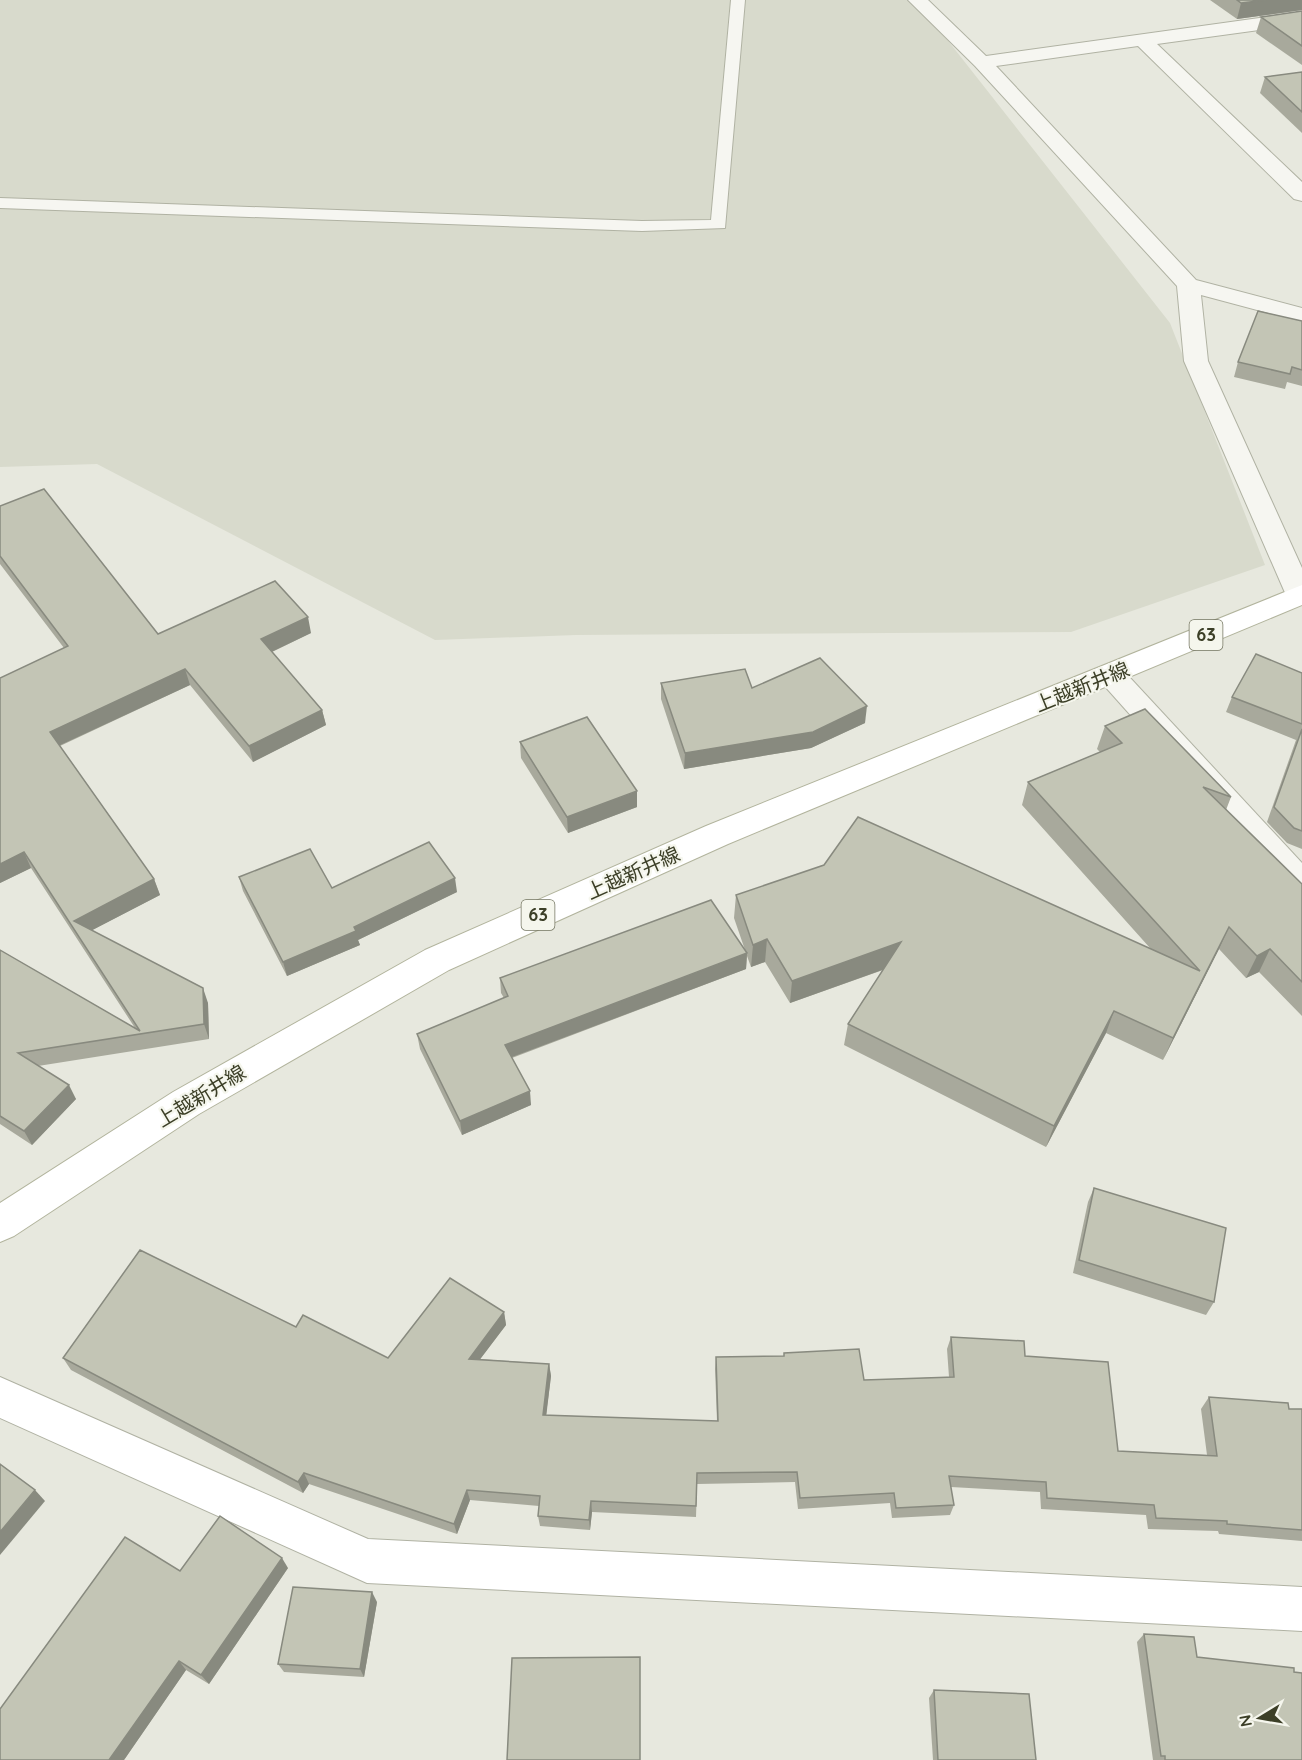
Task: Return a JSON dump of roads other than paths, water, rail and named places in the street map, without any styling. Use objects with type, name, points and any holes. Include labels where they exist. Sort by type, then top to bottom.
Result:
[{"type":"main road","name":"上越新井線","points":[[0,1224],[186,1103],[437,960],[717,834],[1111,675],[1301,594]]},
{"type":"main road","points":[[0,1397],[367,1561],[1302,1609]]},
{"type":"street","points":[[917,0],[982,62],[1188,285],[1302,315]]},
{"type":"street","points":[[982,62],[1302,18]]},
{"type":"street","points":[[1142,40],[1302,194]]},
{"type":"street","points":[[1188,285],[1196,361],[1301,594]]},
{"type":"street","points":[[1111,675],[1302,885]]},
{"type":"lane","points":[[0,203],[630,226],[719,225],[738,0]]}]
